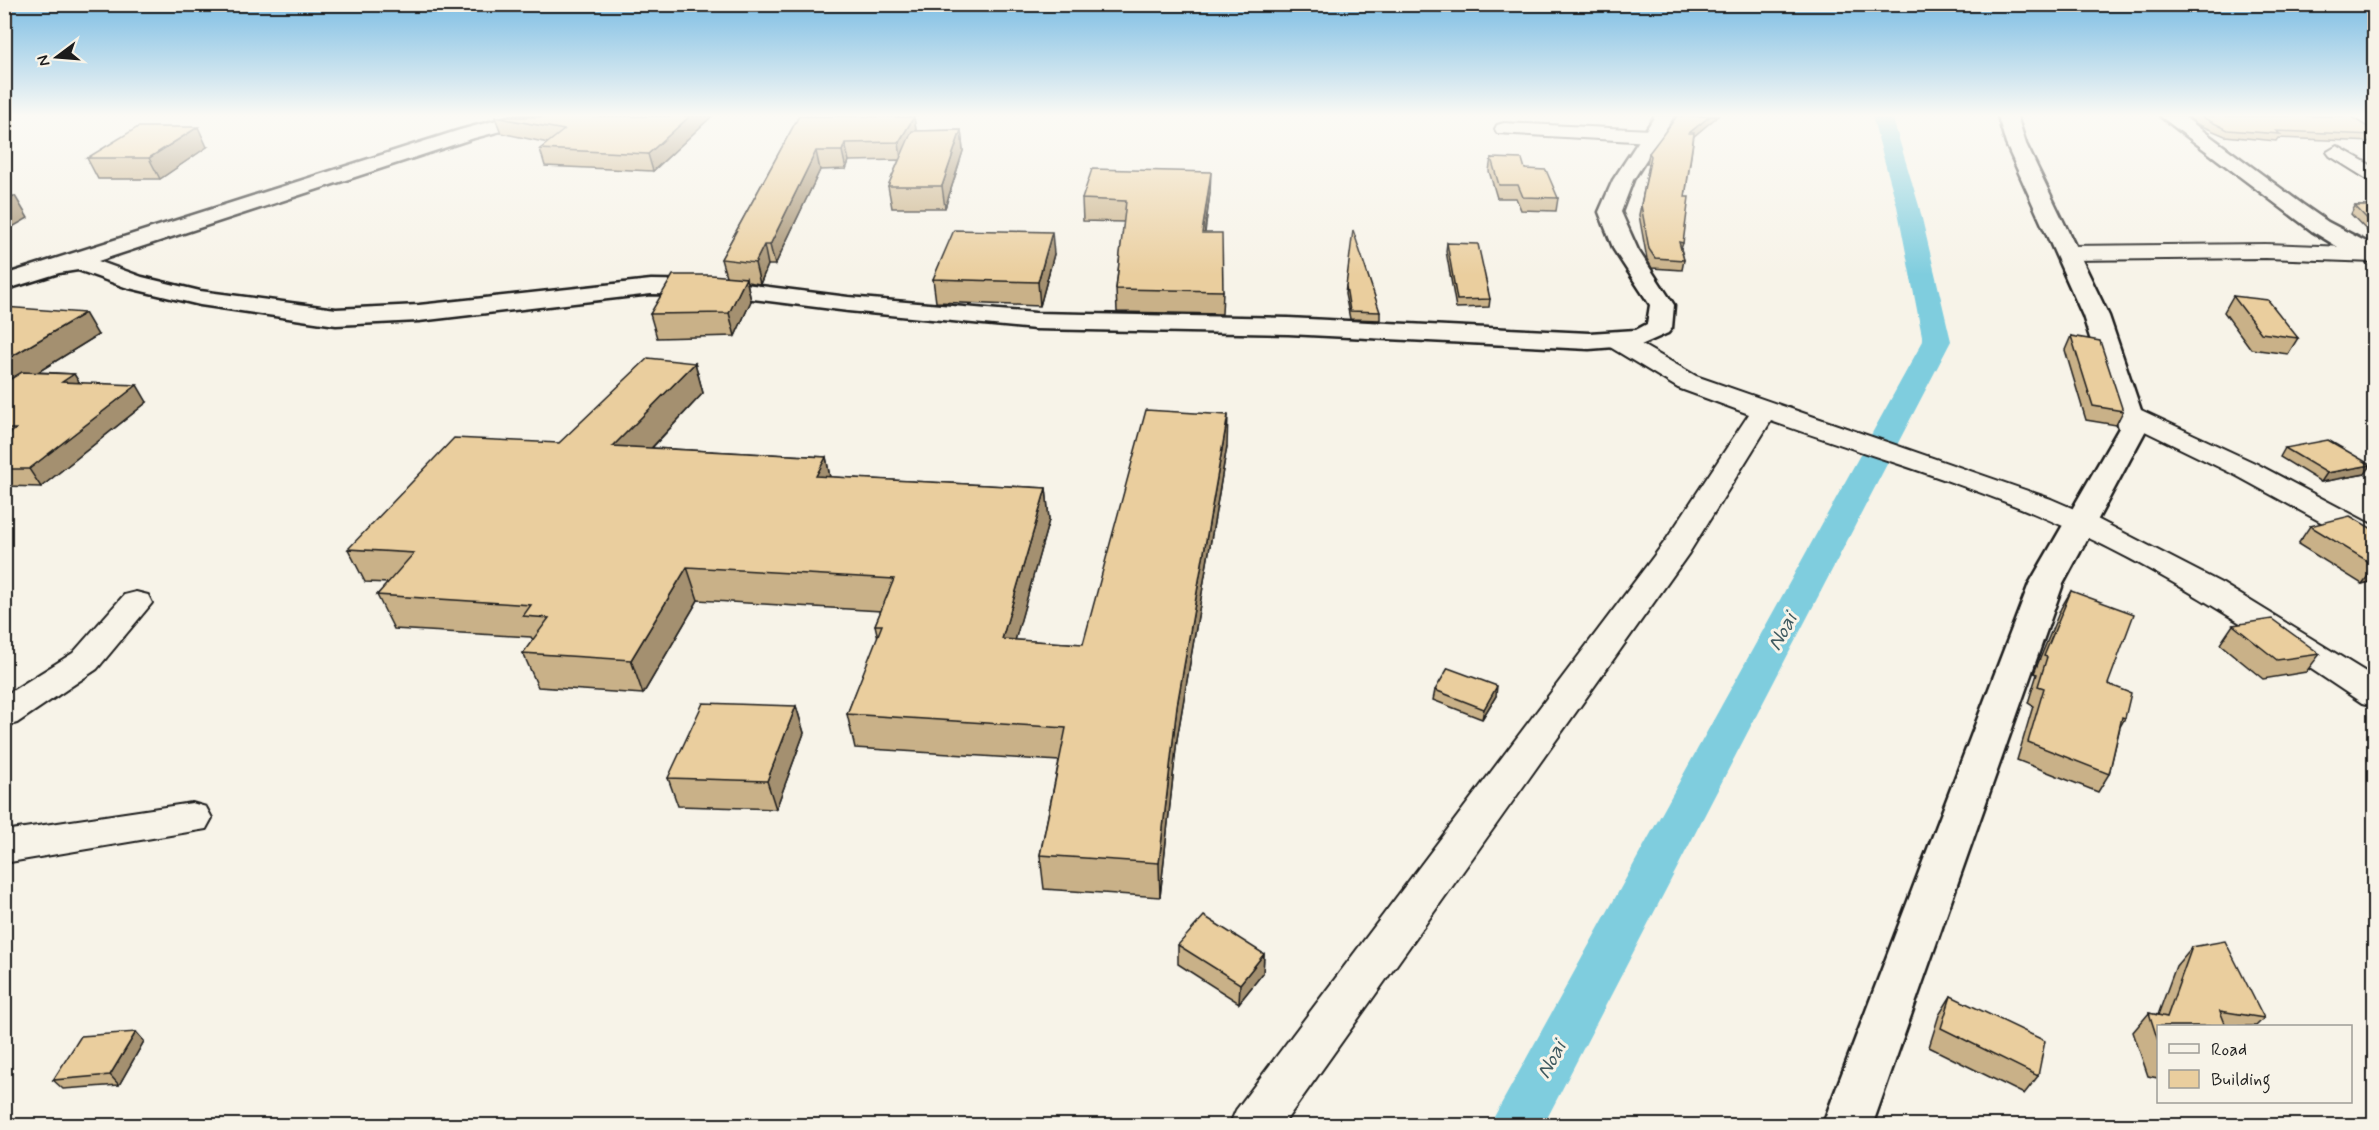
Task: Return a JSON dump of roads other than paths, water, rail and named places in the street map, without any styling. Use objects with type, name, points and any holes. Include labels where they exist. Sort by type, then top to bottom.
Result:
[{"type":"street","points":[[4,283],[360,169]]},
{"type":"street","points":[[69,263],[80,263],[134,282],[200,298],[336,317],[419,314],[651,287],[721,288],[848,304],[1035,321],[1288,326],[1589,341],[1641,337],[1659,328],[1662,305],[1626,250],[1610,212],[1623,180],[1630,169]]},
{"type":"street","points":[[1846,1125],[2046,584],[2080,521],[2113,469],[2133,428],[2096,316],[2028,169]]},
{"type":"street","points":[[2242,169],[2311,219],[2341,238],[2374,254]]},
{"type":"street","points":[[2067,253],[2374,254]]},
{"type":"street","points":[[1614,339],[1687,382],[2080,521],[2161,560],[2245,609],[2374,694]]},
{"type":"street","points":[[1253,1125],[1678,546],[1765,410]]},
{"type":"street","points":[[2128,412],[2247,470],[2374,538]]},
{"type":"street","points":[[4,714],[85,661],[136,603]]},
{"type":"street","points":[[4,847],[192,818]]},
{"type":"waterway","name":"Noai","points":[[1515,1126],[1937,341],[1908,206],[1897,169]]}]
